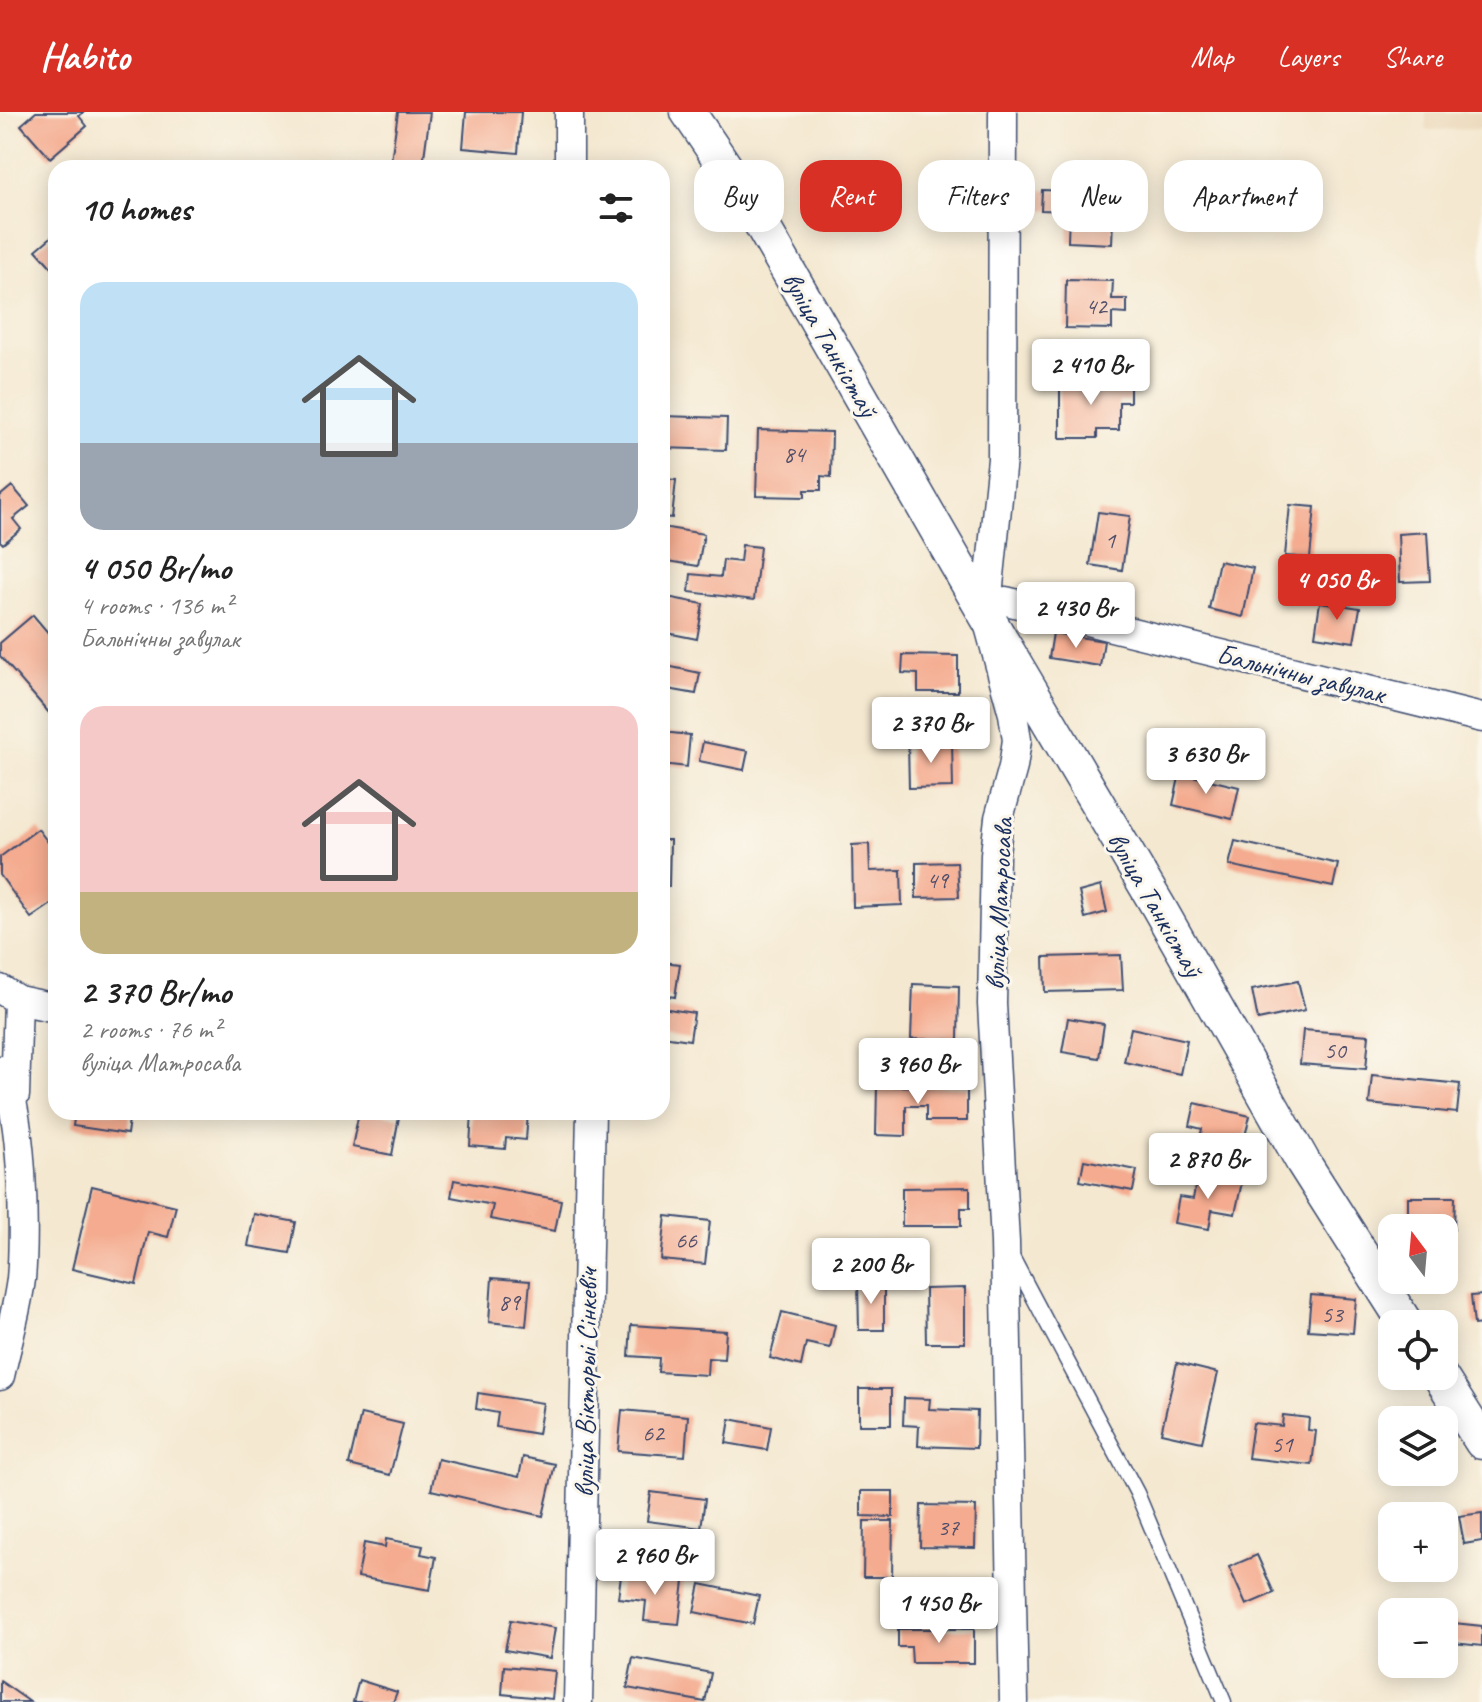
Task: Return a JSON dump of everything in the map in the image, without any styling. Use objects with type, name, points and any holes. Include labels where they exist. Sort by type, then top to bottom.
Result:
[{"type":"street","points":[[569,112],[569,160]]},
{"type":"street","name":"вуліца Танкістаў","points":[[688,112],[748,201],[1158,906],[1303,1162],[1397,1310]]},
{"type":"street","name":"вуліца Матросава","points":[[1003,112],[1002,459],[986,615],[1017,740],[999,818],[993,893],[992,1004],[1005,1242],[1014,1702]]},
{"type":"street","name":"Бальнічны завулак","points":[[986,615],[996,603],[1006,601],[1482,718]]},
{"type":"street","points":[[0,1376],[21,1279],[22,1187],[14,1112],[9,994],[48,1006]]},
{"type":"street","points":[[0,1070],[10,1092],[14,1112]]},
{"type":"street","name":"вуліца Вікторыі Сінкевіч","points":[[578,1702],[591,1120]]},
{"type":"street","points":[[1449,1390],[1482,1442]]},
{"type":"lane","points":[[1005,1242],[1137,1493],[1224,1702]]},
{"type":"shaded area","points":[[1426,112],[1482,112],[1482,129],[1426,130]]},
{"type":"building","points":[[36,112],[84,112],[79,116],[87,126],[50,158],[21,125]]},
{"type":"building","points":[[398,112],[430,112],[424,160],[391,160]]},
{"type":"building","points":[[466,112],[521,112],[518,153],[463,148]]},
{"type":"building","points":[[1042,190],[1051,190],[1051,210],[1041,210]]},
{"type":"building","points":[[1068,232],[1112,232],[1112,244],[1068,242]]},
{"type":"building","points":[[48,240],[48,263],[36,250]]},
{"type":"building","points":[[1066,280],[1113,281],[1112,299],[1127,299],[1127,314],[1112,313],[1112,329],[1065,328]]},
{"type":"building","points":[[1130,380],[1130,402],[1119,402],[1119,430],[1097,430],[1097,438],[1060,438],[1060,381]]},
{"type":"building","points":[[670,416],[727,418],[726,450],[670,448]]},
{"type":"building","points":[[758,430],[832,432],[831,477],[821,476],[821,490],[805,490],[805,497],[756,496]]},
{"type":"building","points":[[670,480],[676,480],[670,518]]},
{"type":"building","points":[[12,486],[29,506],[13,519],[21,529],[3,544],[0,541],[0,496]]},
{"type":"building","points":[[1290,505],[1315,507],[1310,558],[1285,556]]},
{"type":"building","points":[[1098,512],[1130,516],[1122,570],[1090,565]]},
{"type":"building","points":[[670,528],[704,534],[698,566],[670,561]]},
{"type":"building","points":[[1427,532],[1430,581],[1400,582],[1398,534]]},
{"type":"building","points":[[742,545],[760,547],[754,600],[689,592],[691,574],[721,577],[723,560],[740,562]]},
{"type":"building","points":[[1219,561],[1253,568],[1243,617],[1209,609]]},
{"type":"building","points":[[670,598],[703,604],[697,639],[670,634]]},
{"type":"building","points":[[1320,602],[1360,608],[1354,642],[1315,636]]},
{"type":"building","points":[[33,615],[48,633],[48,712],[0,656],[0,643]]},
{"type":"building","points":[[1053,633],[1104,641],[1100,666],[1049,658]]},
{"type":"building","points":[[903,655],[958,656],[958,692],[918,692],[918,674],[902,673]]},
{"type":"building","points":[[670,667],[700,673],[696,694],[670,689]]},
{"type":"building","points":[[670,733],[690,735],[687,767],[670,765]]},
{"type":"building","points":[[952,741],[953,787],[909,788],[908,743]]},
{"type":"building","points":[[703,742],[748,751],[744,770],[699,761]]},
{"type":"building","points":[[1180,773],[1239,787],[1232,819],[1173,805]]},
{"type":"building","points":[[38,829],[48,842],[48,906],[31,918],[0,875],[0,857]]},
{"type":"building","points":[[1235,841],[1338,864],[1333,887],[1229,865]]},
{"type":"building","points":[[869,844],[870,871],[901,870],[902,905],[853,907],[852,845]]},
{"type":"building","points":[[957,862],[959,897],[916,898],[916,863]]},
{"type":"building","points":[[1101,886],[1107,912],[1085,918],[1079,892]]},
{"type":"building","points":[[1121,955],[1123,990],[1045,992],[1044,957]]},
{"type":"building","points":[[670,963],[680,964],[675,997],[670,996]]},
{"type":"building","points":[[1298,981],[1305,1010],[1258,1020],[1252,990]]},
{"type":"building","points":[[913,984],[959,986],[958,1040],[911,1039]]},
{"type":"building","points":[[670,1009],[694,1013],[690,1040],[670,1037]]},
{"type":"building","points":[[1068,1018],[1104,1024],[1099,1058],[1062,1052]]},
{"type":"building","points":[[1131,1028],[1187,1040],[1180,1074],[1124,1062]]},
{"type":"building","points":[[1303,1030],[1369,1035],[1366,1069],[1300,1064]]},
{"type":"building","points":[[1372,1075],[1460,1084],[1457,1113],[1369,1104]]},
{"type":"building","points":[[877,1086],[967,1087],[967,1121],[926,1121],[926,1106],[906,1106],[906,1136],[876,1135]]},
{"type":"building","points":[[1195,1103],[1250,1116],[1241,1152],[1199,1142],[1202,1129],[1190,1126]]},
{"type":"building","points":[[74,1120],[129,1120],[127,1134],[73,1126]]},
{"type":"building","points":[[357,1120],[398,1120],[392,1155],[352,1147]]},
{"type":"building","points":[[472,1120],[527,1120],[526,1140],[506,1138],[505,1149],[470,1146]]},
{"type":"building","points":[[1084,1160],[1137,1170],[1133,1191],[1080,1181]]},
{"type":"building","points":[[1198,1173],[1242,1182],[1235,1214],[1212,1210],[1209,1229],[1174,1223],[1179,1197],[1193,1199]]},
{"type":"building","points":[[454,1180],[561,1200],[555,1231],[490,1219],[493,1205],[451,1197]]},
{"type":"building","points":[[92,1186],[176,1206],[168,1237],[148,1232],[136,1284],[72,1269]]},
{"type":"building","points":[[970,1187],[970,1208],[961,1208],[961,1226],[902,1226],[902,1188]]},
{"type":"building","points":[[1408,1197],[1455,1197],[1454,1214],[1408,1214]]},
{"type":"building","points":[[254,1214],[296,1222],[290,1253],[248,1246]]},
{"type":"building","points":[[666,1216],[710,1221],[705,1264],[661,1260]]},
{"type":"building","points":[[492,1278],[530,1281],[526,1326],[489,1322]]},
{"type":"building","points":[[858,1282],[884,1282],[884,1330],[859,1330]]},
{"type":"building","points":[[965,1288],[965,1343],[926,1343],[925,1289]]},
{"type":"building","points":[[1311,1295],[1356,1299],[1353,1333],[1308,1330]]},
{"type":"building","points":[[1482,1295],[1482,1324],[1474,1325],[1471,1296]]},
{"type":"building","points":[[782,1312],[835,1325],[830,1348],[806,1343],[801,1366],[770,1358]]},
{"type":"building","points":[[631,1325],[726,1331],[724,1359],[708,1358],[707,1375],[658,1372],[659,1358],[629,1356]]},
{"type":"building","points":[[1177,1363],[1218,1373],[1202,1442],[1161,1433]]},
{"type":"building","points":[[859,1389],[891,1389],[891,1425],[859,1425]]},
{"type":"building","points":[[478,1393],[543,1403],[538,1434],[496,1427],[498,1413],[476,1409]]},
{"type":"building","points":[[904,1398],[930,1399],[929,1409],[977,1411],[976,1448],[918,1446],[919,1426],[903,1425]]},
{"type":"building","points":[[622,1410],[688,1416],[685,1456],[618,1451]]},
{"type":"building","points":[[361,1414],[403,1424],[390,1475],[349,1465]]},
{"type":"building","points":[[1283,1415],[1309,1418],[1308,1430],[1316,1431],[1312,1465],[1248,1458],[1253,1423],[1282,1426]]},
{"type":"building","points":[[730,1419],[771,1427],[767,1450],[726,1443]]},
{"type":"building","points":[[523,1457],[555,1464],[543,1516],[431,1490],[438,1459],[519,1477]]},
{"type":"building","points":[[861,1491],[893,1491],[893,1517],[861,1516]]},
{"type":"building","points":[[651,1492],[705,1499],[701,1528],[647,1521]]},
{"type":"building","points":[[921,1505],[976,1506],[975,1548],[920,1547]]},
{"type":"building","points":[[1482,1513],[1482,1541],[1464,1544],[1459,1516]]},
{"type":"building","points":[[864,1521],[893,1521],[892,1577],[863,1577]]},
{"type":"building","points":[[386,1539],[423,1546],[421,1554],[436,1557],[430,1590],[358,1577],[364,1543],[385,1547]]},
{"type":"building","points":[[1257,1555],[1274,1593],[1246,1605],[1229,1567]]},
{"type":"building","points":[[621,1575],[684,1581],[679,1624],[644,1621],[646,1601],[618,1598]]},
{"type":"building","points":[[700,1584],[759,1596],[753,1624],[694,1612]]},
{"type":"building","points":[[511,1620],[555,1628],[550,1658],[505,1650]]},
{"type":"building","points":[[1458,1623],[1482,1626],[1482,1646],[1458,1643]]},
{"type":"building","points":[[898,1629],[974,1629],[974,1663],[912,1663],[911,1647],[898,1647]]},
{"type":"building","points":[[633,1658],[711,1673],[705,1702],[627,1688]]},
{"type":"building","points":[[504,1666],[555,1671],[552,1699],[502,1694]]},
{"type":"building","points":[[359,1680],[397,1692],[393,1702],[353,1702]]},
{"type":"building","points":[[0,1681],[30,1702],[0,1702]]}]
